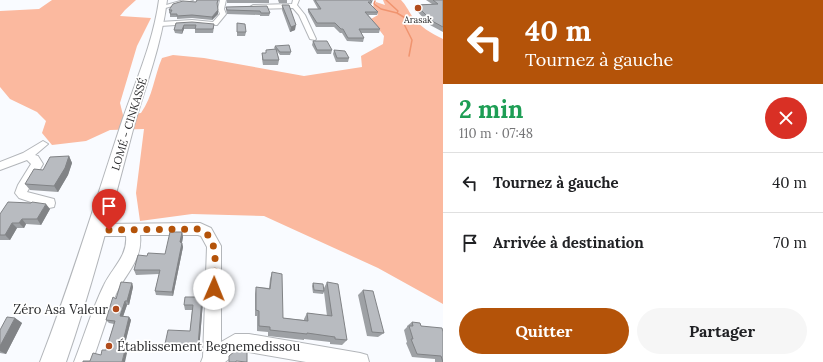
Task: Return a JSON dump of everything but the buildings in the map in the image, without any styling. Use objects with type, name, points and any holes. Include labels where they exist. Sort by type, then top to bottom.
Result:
[{"type":"highway","name":"LOMÉ - CINKASSÉ","points":[[53,362],[72,310],[160,24],[162,4]]},
{"type":"street","points":[[162,4],[190,0]]},
{"type":"street","points":[[247,7],[296,3],[313,39]]},
{"type":"street","points":[[160,24],[192,22],[216,24],[222,16],[225,5]]},
{"type":"street","points":[[0,166],[27,156],[43,144]]},
{"type":"street","points":[[27,156],[34,159],[37,164],[22,188],[21,193],[49,203]]},
{"type":"street","points":[[97,230],[200,229],[206,232],[214,246],[211,361]]},
{"type":"street","points":[[83,362],[110,289],[127,264],[134,244],[133,230]]},
{"type":"street","points":[[211,361],[235,343],[249,343],[360,362]]},
{"type":"shaded area","points":[[52,0],[136,0],[120,16],[151,18],[137,46],[120,103],[123,115],[141,113],[151,93],[162,58],[173,55],[204,58],[304,76],[362,67],[361,56],[383,44],[384,36],[371,19],[378,15],[373,6],[376,2],[385,5],[383,0],[401,0],[422,27],[443,39],[443,304],[378,268],[264,216],[192,214],[140,221],[136,193],[144,129],[110,130],[86,141],[52,145],[42,133],[46,121],[37,112],[10,99],[0,87],[0,11],[39,9]]},
{"type":"waterway","points":[[386,0],[398,11],[397,13]]},
{"type":"waterway","points":[[375,1],[374,4],[381,9],[397,13]]},
{"type":"waterway","points":[[397,13],[407,19],[403,22],[412,40],[409,56]]},
{"type":"place","name":"Arasak","points":[[418,8]]},
{"type":"place","name":"Zéro Asa Valeur","points":[[116,309]]},
{"type":"place","name":"Établissement Begnemedissou","points":[[109,346]]},
{"type":"route","points":[[109,230],[200,229],[206,232],[214,246],[214,289]]}]
